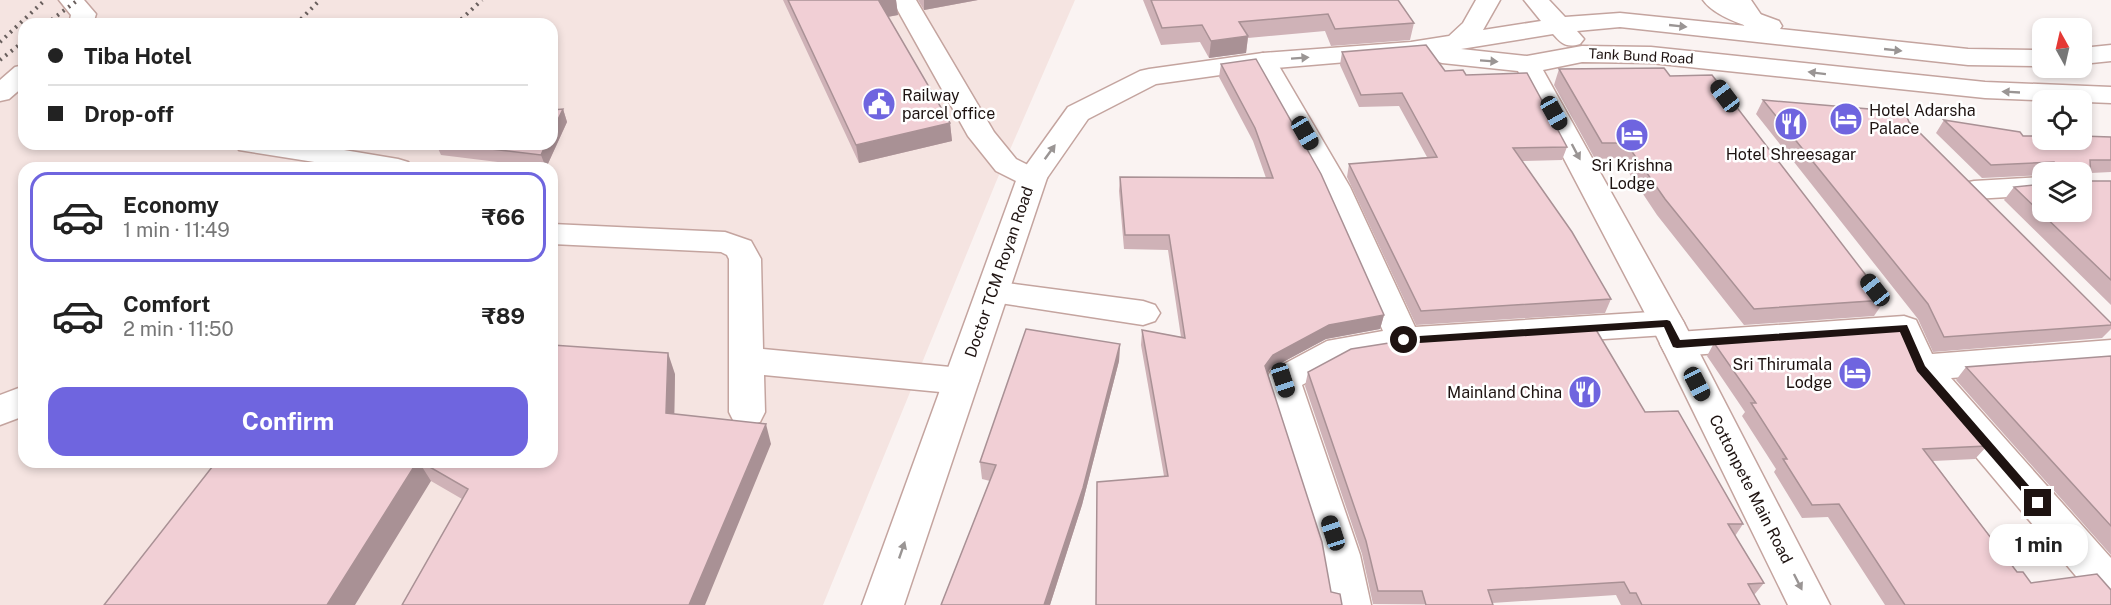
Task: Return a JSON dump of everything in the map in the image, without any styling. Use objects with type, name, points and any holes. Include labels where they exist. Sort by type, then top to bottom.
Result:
[{"type":"main road","points":[[71,0],[84,14],[83,18]]},
{"type":"main road","points":[[904,0],[982,136],[1006,165],[1032,178]]},
{"type":"main road","points":[[1457,42],[1473,27],[1488,0]]},
{"type":"main road","points":[[1536,0],[1560,25]]},
{"type":"main road","points":[[1601,0],[1651,55]]},
{"type":"main road","points":[[1715,0],[1754,22],[1848,45]]},
{"type":"main road","points":[[1739,0],[1754,22]]},
{"type":"main road","name":"Tank Bund Road","points":[[1560,25],[1620,20],[1968,57],[2032,58]]},
{"type":"main road","name":"Doctor TCM Royan Road","points":[[883,605],[1032,178],[1078,113],[1149,77],[1263,61],[1411,50],[1560,25]]},
{"type":"main road","name":"Tank Bund Road","points":[[1560,25],[1582,54],[1651,55],[1985,90],[2111,95]]},
{"type":"main road","points":[[1411,50],[1467,59],[1527,64],[1582,54]]},
{"type":"main road","points":[[2092,55],[2111,52]]},
{"type":"main road","points":[[1263,61],[1335,187],[1404,340]]},
{"type":"main road","name":"Cottonpete Main Road","points":[[1527,64],[1672,334],[1809,605]]},
{"type":"main road","points":[[0,93],[18,78]]},
{"type":"main road","points":[[278,150],[335,162]]},
{"type":"main road","points":[[1950,167],[1998,214]]},
{"type":"main road","points":[[1974,190],[2032,187]]},
{"type":"main road","points":[[558,234],[725,242],[740,248],[745,259],[747,412]]},
{"type":"main road","points":[[992,292],[1143,313]]},
{"type":"main road","points":[[1882,300],[1904,328],[1921,368],[2111,587]]},
{"type":"main road","points":[[1350,605],[1340,555],[1283,380],[1339,350],[1404,340],[1904,328]]},
{"type":"main road","points":[[1921,368],[2111,353]]},
{"type":"main road","points":[[745,360],[961,381]]},
{"type":"main road","points":[[0,411],[18,403]]},
{"type":"shaded area","points":[[0,0],[1075,0],[996,182],[823,605],[0,605]]},
{"type":"building","points":[[788,0],[884,0],[879,1],[950,123],[856,145]]},
{"type":"building","points":[[1151,0],[1398,0],[1414,23],[1335,29],[1328,14],[1239,22],[1248,36],[1211,41],[1202,25],[1162,28]]},
{"type":"building","points":[[1426,45],[1445,71],[1463,70],[1466,75],[1527,73],[1567,147],[1513,148],[1572,232],[1611,299],[1421,311],[1349,164],[1437,157],[1402,93],[1361,95],[1342,52]]},
{"type":"building","points":[[1256,59],[1321,174],[1384,315],[1329,325],[1273,355],[1265,366],[1322,542],[1331,592],[1340,594],[1342,605],[1096,605],[1097,482],[1168,476],[1142,330],[1185,338],[1169,235],[1125,235],[1120,177],[1273,178],[1255,128],[1221,64]]},
{"type":"building","points":[[1664,68],[1670,76],[1712,75],[1885,300],[1754,309],[1665,199],[1626,143],[1602,143],[1559,69]]},
{"type":"building","points":[[1763,100],[1905,112],[1909,122],[2111,325],[1944,337],[1928,304]]},
{"type":"building","points":[[558,109],[563,109],[558,119]]},
{"type":"building","points":[[1944,120],[2032,136],[2032,150],[2092,150],[2092,136],[2111,137],[2111,160],[1991,165]]},
{"type":"building","points":[[499,150],[543,150],[541,155]]},
{"type":"building","points":[[2092,181],[2111,181],[2111,280],[2051,222],[2092,222]]},
{"type":"building","points":[[2032,185],[2032,204],[2014,187]]},
{"type":"building","points":[[1595,328],[1645,412],[1678,411],[1743,524],[1728,524],[1764,583],[1748,584],[1760,605],[1642,605],[1636,593],[1630,593],[1624,582],[1488,590],[1493,605],[1426,605],[1422,591],[1378,591],[1366,541],[1308,372],[1351,349],[1408,340]]},
{"type":"building","points":[[1026,329],[1120,344],[1083,488],[1044,605],[941,605],[996,465],[980,462]]},
{"type":"building","points":[[1900,330],[1917,365],[1987,446],[1923,449],[2017,572],[2023,572],[2031,583],[2097,574],[2111,590],[2111,605],[1905,605],[1839,504],[1812,505],[1783,459],[1787,459],[1751,403],[1756,403],[1714,343]]},
{"type":"building","points":[[558,345],[668,353],[666,413],[766,424],[689,605],[402,605],[468,489],[431,468],[558,468]]},
{"type":"building","points":[[2111,356],[2111,526],[1966,367]]},
{"type":"building","points":[[211,468],[413,468],[327,605],[104,605]]},
{"type":"railway","points":[[26,18],[45,0]]},
{"type":"railway","points":[[54,18],[78,0]]},
{"type":"railway","points":[[302,18],[320,0]]},
{"type":"railway","points":[[462,18],[482,0]]},
{"type":"railway","points":[[0,42],[18,25]]},
{"type":"railway","points":[[0,60],[18,46]]},
{"type":"place","name":"Railway parcel office","points":[[879,104]]},
{"type":"place","name":"Hotel Adarsha Palace","points":[[1846,119]]},
{"type":"place","name":"Hotel Shreesagar","points":[[1791,124]]},
{"type":"place","name":"Sri Krishna Lodge","points":[[1632,135]]},
{"type":"place","name":"Sri Thirumala Lodge","points":[[1855,373]]},
{"type":"place","name":"Mainland China","points":[[1585,392]]},
{"type":"route","points":[[1404,340],[1667,323],[1677,344],[1904,328],[1921,368],[2038,503]]}]
